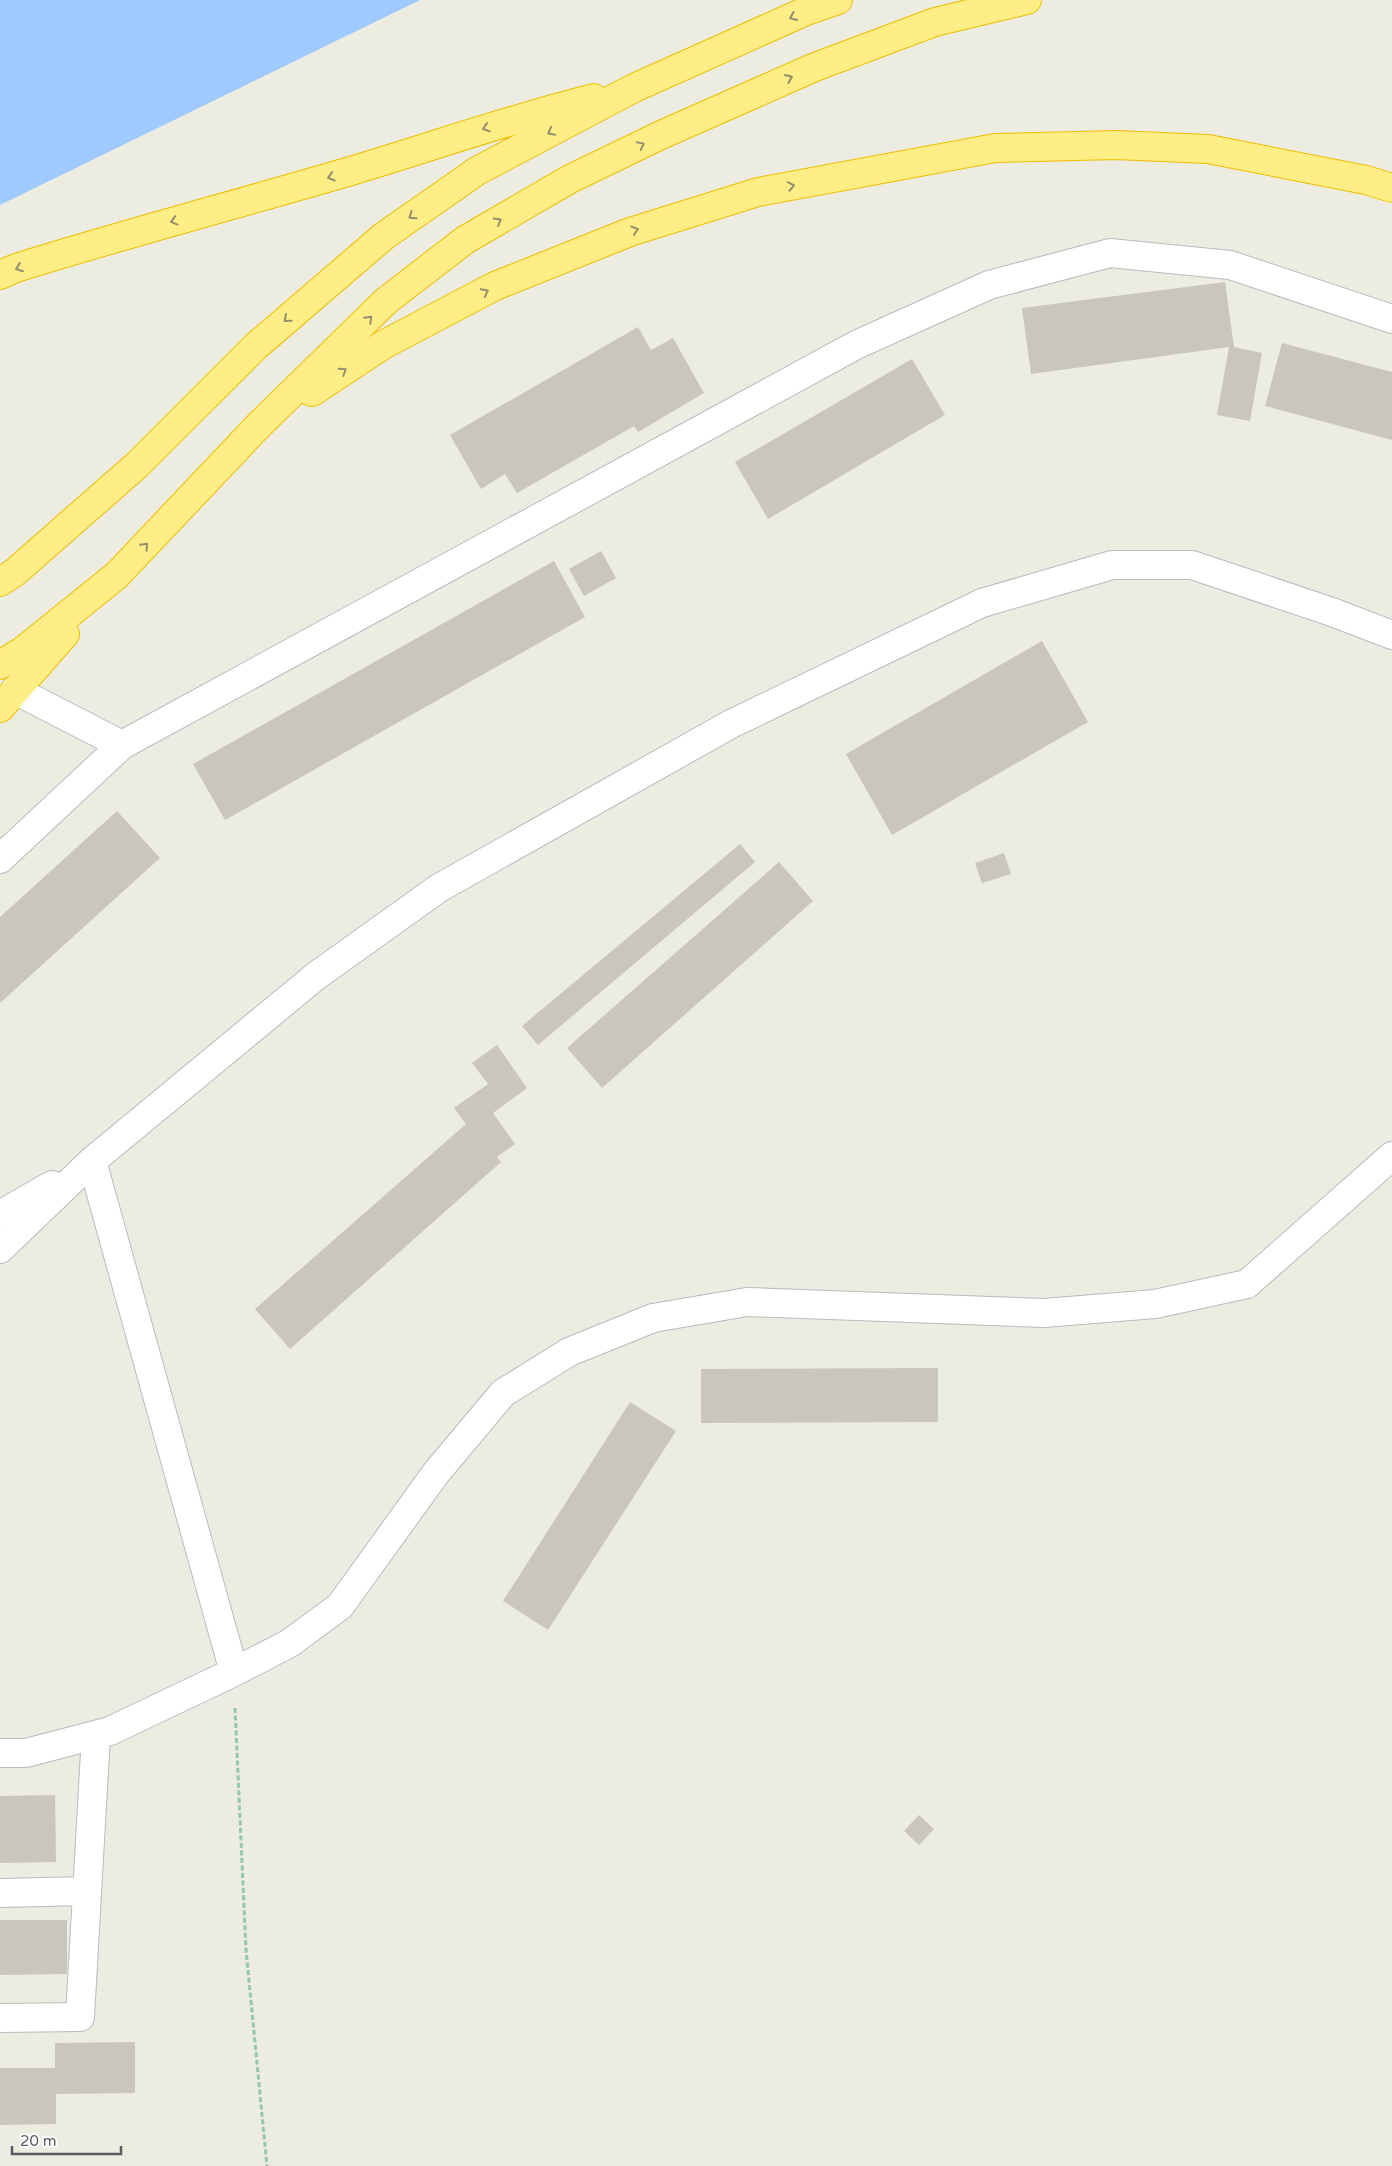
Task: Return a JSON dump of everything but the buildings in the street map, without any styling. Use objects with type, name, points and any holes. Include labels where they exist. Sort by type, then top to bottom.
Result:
[{"type":"highway","points":[[0,582],[14,573],[137,465],[256,346],[384,236],[477,171],[634,88],[806,11],[838,0]]},
{"type":"highway","points":[[8,699],[117,576],[258,426],[386,301],[465,240],[570,179],[661,135],[815,67],[935,22],[1026,0]]},
{"type":"highway","points":[[0,276],[16,268],[125,234],[361,168],[537,112],[634,88]]},
{"type":"highway","points":[[258,426],[384,345],[495,286],[630,232],[758,192],[995,148],[1116,144],[1208,149],[1366,180],[1392,188]]},
{"type":"highway","points":[[0,665],[24,650],[117,576]]},
{"type":"street","points":[[0,859],[122,745],[856,345],[989,285],[1110,253],[1230,265],[1392,319]]},
{"type":"street","points":[[0,1249],[92,1162],[316,976],[439,888],[731,724],[982,604],[1112,565],[1192,564],[1332,612],[1392,635]]},
{"type":"street","points":[[8,699],[122,745]]},
{"type":"street","points":[[0,1753],[26,1753],[110,1731],[290,1643],[340,1606],[436,1473],[503,1393],[570,1352],[653,1318],[747,1302],[1044,1313],[1155,1304],[1247,1284],[1392,1156]]},
{"type":"street","points":[[0,1215],[92,1162]]},
{"type":"street","points":[[92,1162],[234,1672]]},
{"type":"street","points":[[0,2018],[80,2017],[96,1735]]},
{"type":"street","points":[[0,1893],[87,1891]]},
{"type":"path","points":[[234,1672],[246,1950],[268,2153],[267,2166]]},
{"type":"water","points":[[0,0],[420,0],[0,205]]}]
